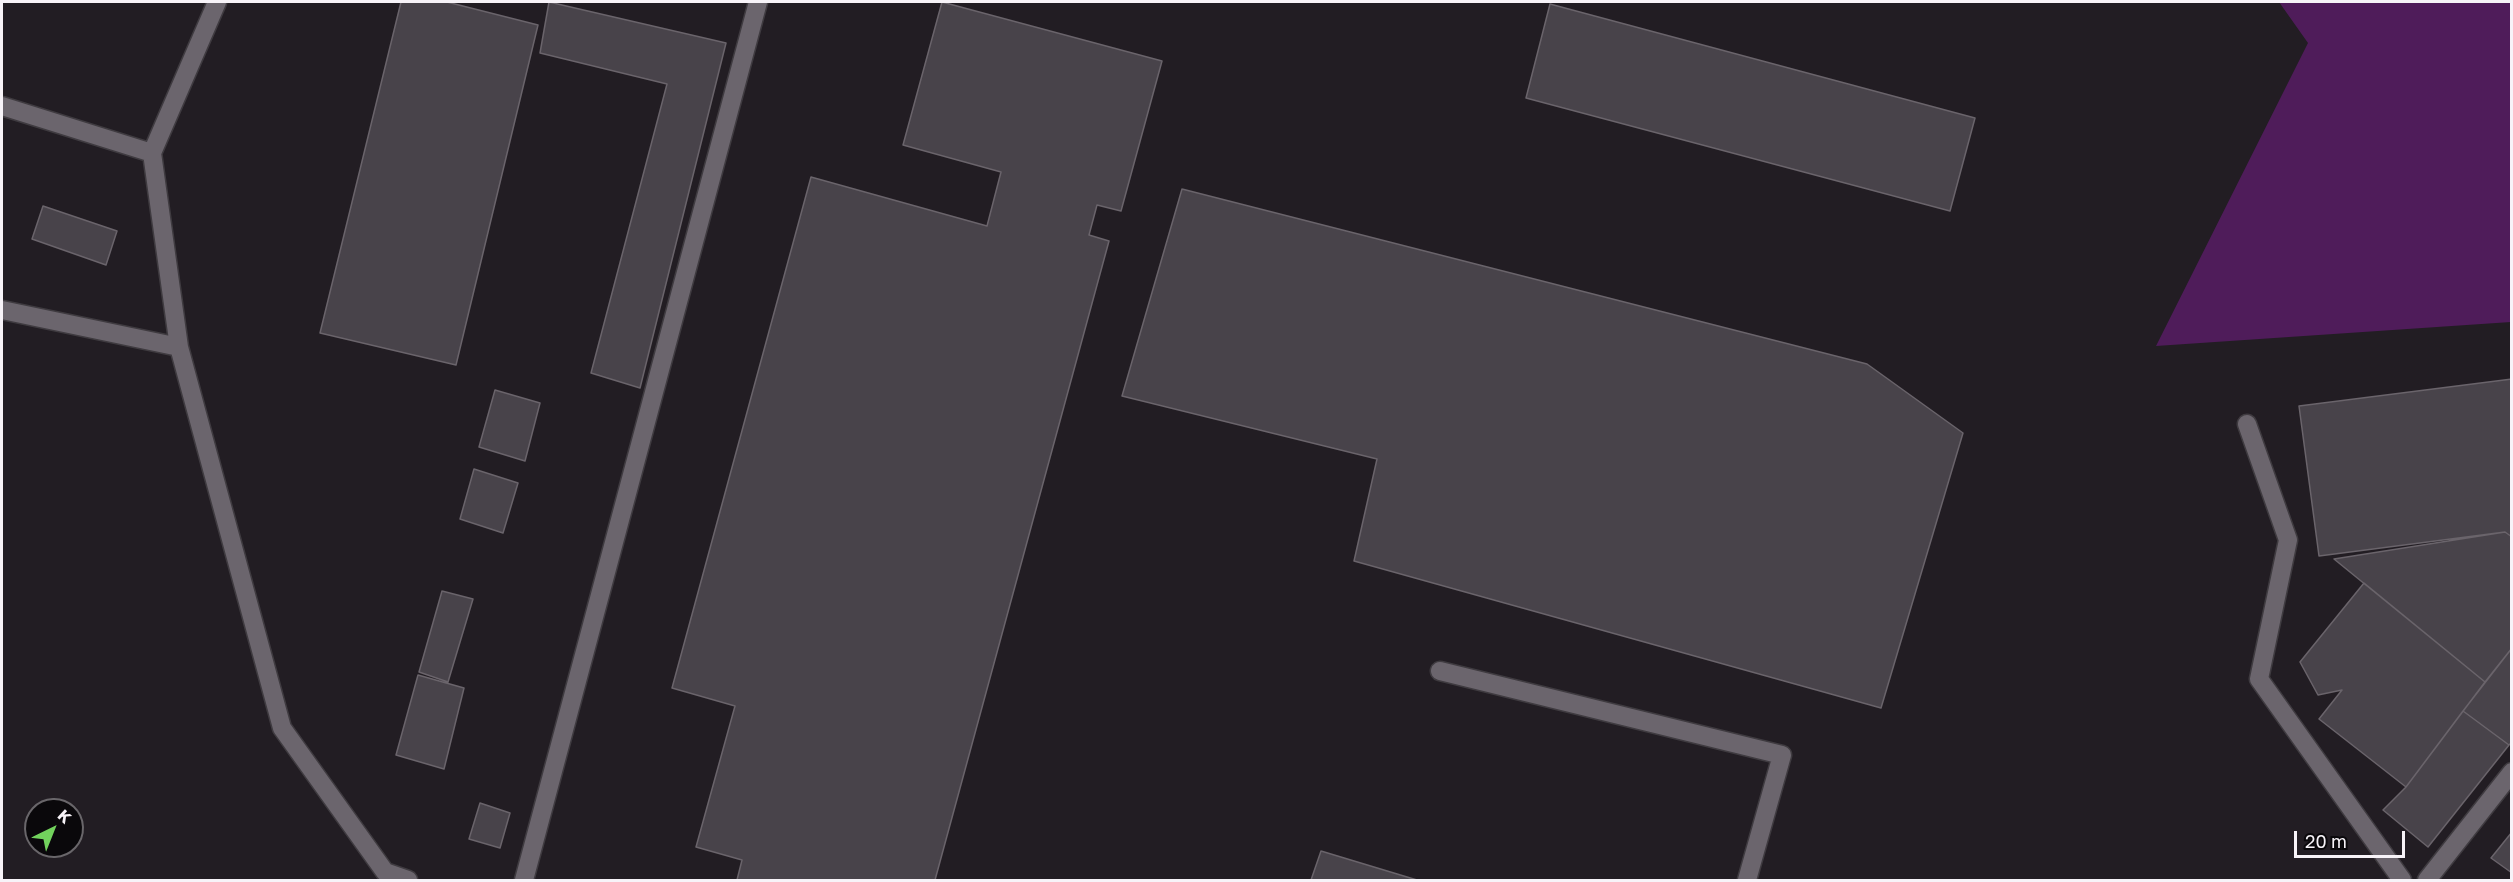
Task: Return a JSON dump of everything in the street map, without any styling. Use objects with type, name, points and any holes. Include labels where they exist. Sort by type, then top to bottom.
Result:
[{"type":"lane","points":[[217,2],[152,153],[179,347],[282,728],[385,872],[408,880]]},
{"type":"lane","points":[[524,880],[758,2]]},
{"type":"lane","points":[[2,106],[152,153]]},
{"type":"lane","points":[[2,310],[179,347]]},
{"type":"lane","points":[[2247,424],[2288,540],[2259,679],[2402,880]]},
{"type":"lane","points":[[1440,671],[1782,755],[1747,880]]},
{"type":"lane","points":[[2427,880],[2511,772]]},
{"type":"shaded area","points":[[2279,2],[2511,2],[2511,322],[2156,346],[2308,43]]},
{"type":"building","points":[[401,2],[447,2],[538,25],[456,365],[320,333]]},
{"type":"building","points":[[549,2],[726,43],[640,388],[591,373],[667,84],[540,53]]},
{"type":"building","points":[[942,2],[1162,61],[1121,211],[1097,205],[1089,235],[1109,241],[935,880],[737,880],[742,860],[696,847],[735,706],[672,688],[811,177],[987,226],[1001,172],[903,145]]},
{"type":"building","points":[[1550,4],[1975,118],[1950,211],[1526,98]]},
{"type":"building","points":[[1182,189],[1867,364],[1963,433],[1881,708],[1354,561],[1377,459],[1122,396]]},
{"type":"building","points":[[43,206],[117,231],[106,265],[32,239]]},
{"type":"building","points":[[2512,379],[2512,537],[2505,532],[2319,556],[2299,406]]},
{"type":"building","points":[[495,390],[540,403],[525,461],[479,447]]},
{"type":"building","points":[[474,469],[518,483],[503,533],[460,519]]},
{"type":"building","points":[[2505,532],[2512,537],[2512,648],[2485,682],[2334,559]]},
{"type":"building","points":[[2364,583],[2485,682],[2406,787],[2319,719],[2342,690],[2318,695],[2300,662]]},
{"type":"building","points":[[442,591],[473,599],[448,682],[419,672]]},
{"type":"building","points":[[2512,648],[2512,742],[2509,745],[2463,711]]},
{"type":"building","points":[[418,675],[464,688],[444,769],[396,755]]},
{"type":"building","points":[[2463,711],[2509,745],[2428,847],[2383,810],[2406,787]]},
{"type":"building","points":[[480,803],[510,813],[500,848],[469,839]]},
{"type":"building","points":[[2512,832],[2512,873],[2491,858]]},
{"type":"building","points":[[1321,851],[1417,880],[1311,880]]}]
